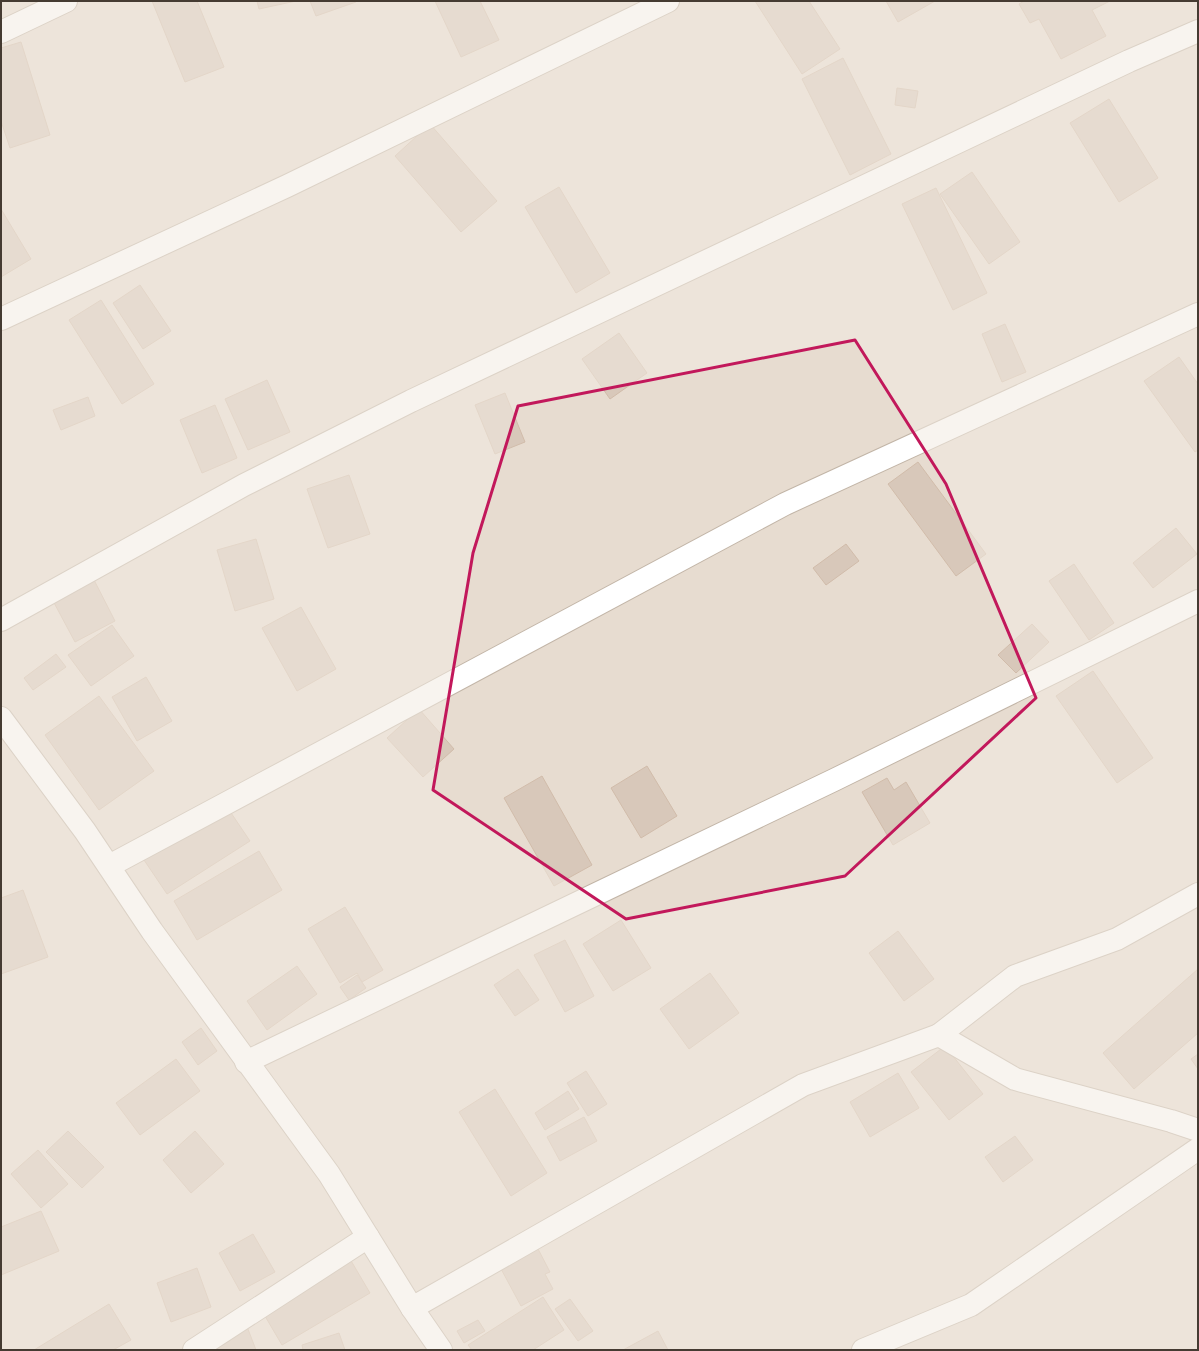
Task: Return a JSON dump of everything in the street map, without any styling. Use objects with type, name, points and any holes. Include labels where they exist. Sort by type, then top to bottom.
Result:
[{"type":"street","points":[[1,32],[66,1]]},
{"type":"street","points":[[1,319],[287,186],[668,1]]},
{"type":"street","points":[[1,620],[153,534],[244,485],[411,401],[1129,61],[1198,30]]},
{"type":"street","points":[[109,866],[785,504],[1198,314]]},
{"type":"street","points":[[246,1062],[834,780],[1198,601]]},
{"type":"street","points":[[1,718],[109,866],[152,931],[246,1062],[329,1174],[412,1308],[441,1350]]},
{"type":"street","points":[[412,1308],[803,1085],[939,1035],[1015,976],[1117,939],[1198,894]]},
{"type":"street","points":[[939,1035],[1015,1079],[1171,1121],[1198,1130]]},
{"type":"street","points":[[863,1350],[971,1305],[1198,1149]]},
{"type":"street","points":[[194,1350],[368,1237]]},
{"type":"highlighted area","points":[[855,340],[946,484],[1036,698],[845,876],[626,919],[433,790],[473,553],[518,406]]},
{"type":"shaded area","points":[[1,1],[1198,1],[1198,1350],[1,1350]]},
{"type":"building","points":[[152,1],[197,1],[224,67],[185,82]]},
{"type":"building","points":[[257,1],[296,1],[259,9]]},
{"type":"building","points":[[310,1],[356,1],[356,2],[316,16]]},
{"type":"building","points":[[435,1],[480,1],[499,40],[461,57]]},
{"type":"building","points":[[755,1],[809,1],[840,49],[802,74]]},
{"type":"building","points":[[886,1],[935,1],[898,22]]},
{"type":"building","points":[[1024,1],[1110,1],[1092,10],[1106,36],[1061,59],[1039,19],[1030,23],[1019,4]]},
{"type":"building","points":[[21,42],[50,135],[10,148],[1,121],[1,48]]},
{"type":"building","points":[[843,58],[891,154],[850,175],[802,79]]},
{"type":"building","points":[[897,88],[918,91],[915,108],[895,105]]},
{"type":"building","points":[[1109,99],[1158,178],[1119,202],[1070,123]]},
{"type":"building","points":[[430,124],[497,201],[461,232],[395,156]]},
{"type":"building","points":[[972,172],[1020,242],[989,264],[940,194]]},
{"type":"building","points":[[559,187],[610,273],[576,293],[525,207]]},
{"type":"building","points":[[936,188],[987,293],[953,310],[902,204]]},
{"type":"building","points":[[1,209],[31,259],[1,277]]},
{"type":"building","points":[[140,285],[171,331],[143,349],[113,303]]},
{"type":"building","points":[[101,300],[154,384],[122,404],[69,320]]},
{"type":"building","points":[[1005,324],[1026,372],[1002,382],[982,334]]},
{"type":"building","points":[[619,333],[647,373],[610,399],[582,359]]},
{"type":"building","points":[[1179,357],[1198,384],[1198,450],[1195,452],[1144,381]]},
{"type":"building","points":[[267,380],[290,432],[248,450],[225,399]]},
{"type":"building","points":[[505,393],[525,442],[495,454],[475,405]]},
{"type":"building","points":[[88,397],[95,416],[61,430],[53,410]]},
{"type":"building","points":[[215,405],[237,458],[202,473],[180,420]]},
{"type":"building","points":[[918,462],[986,554],[956,576],[888,484]]},
{"type":"building","points":[[349,475],[370,534],[328,548],[307,489]]},
{"type":"building","points":[[1176,528],[1197,554],[1153,588],[1133,563]]},
{"type":"building","points":[[256,539],[274,599],[235,611],[217,550]]},
{"type":"building","points":[[846,544],[859,561],[826,585],[813,568]]},
{"type":"building","points":[[1074,564],[1114,623],[1089,640],[1049,581]]},
{"type":"building","points":[[93,578],[115,621],[75,642],[52,599]]},
{"type":"building","points":[[301,607],[336,669],[297,691],[262,628]]},
{"type":"building","points":[[1032,624],[1049,642],[1016,673],[998,655]]},
{"type":"building","points":[[112,625],[134,656],[91,686],[68,655]]},
{"type":"building","points":[[56,654],[66,667],[33,690],[24,678]]},
{"type":"building","points":[[1093,671],[1153,758],[1117,783],[1056,696]]},
{"type":"building","points":[[146,677],[172,721],[137,741],[112,697]]},
{"type":"building","points":[[99,696],[154,771],[99,810],[45,735]]},
{"type":"building","points":[[419,709],[454,749],[423,777],[387,738]]},
{"type":"building","points":[[647,766],[677,816],[641,838],[611,788]]},
{"type":"building","points":[[542,776],[592,865],[554,886],[504,798]]},
{"type":"building","points":[[887,778],[894,790],[906,782],[930,823],[893,845],[862,792]]},
{"type":"building","points":[[225,804],[250,841],[167,894],[142,857]]},
{"type":"building","points":[[259,851],[282,890],[197,940],[174,901]]},
{"type":"building","points":[[23,890],[48,957],[1,974],[1,898]]},
{"type":"building","points":[[345,907],[383,970],[362,982],[357,973],[340,983],[308,929]]},
{"type":"building","points":[[621,920],[651,968],[613,991],[583,944]]},
{"type":"building","points":[[898,931],[934,979],[904,1001],[869,953]]},
{"type":"building","points":[[565,940],[594,996],[565,1012],[534,955]]},
{"type":"building","points":[[297,966],[317,994],[267,1030],[247,1001]]},
{"type":"building","points":[[518,969],[539,1000],[515,1016],[494,985]]},
{"type":"building","points":[[1198,969],[1198,1033],[1134,1089],[1103,1053]]},
{"type":"building","points":[[710,973],[739,1013],[689,1049],[660,1009]]},
{"type":"building","points":[[357,975],[366,988],[349,1000],[340,987]]},
{"type":"building","points":[[201,1028],[217,1051],[198,1065],[182,1042]]},
{"type":"building","points":[[945,1046],[983,1094],[949,1120],[911,1072]]},
{"type":"building","points":[[1198,1054],[1198,1069],[1191,1059]]},
{"type":"building","points":[[176,1059],[200,1091],[140,1135],[116,1103]]},
{"type":"building","points":[[586,1071],[607,1104],[588,1116],[567,1083]]},
{"type":"building","points":[[898,1073],[919,1108],[870,1137],[850,1102]]},
{"type":"building","points":[[495,1089],[547,1173],[511,1196],[459,1112]]},
{"type":"building","points":[[568,1091],[579,1109],[545,1130],[535,1113]]},
{"type":"building","points":[[584,1117],[597,1141],[560,1161],[547,1137]]},
{"type":"building","points":[[68,1131],[104,1167],[82,1188],[46,1152]]},
{"type":"building","points":[[195,1131],[224,1164],[191,1193],[163,1160]]},
{"type":"building","points":[[1015,1136],[1033,1160],[1003,1182],[985,1157]]},
{"type":"building","points":[[38,1150],[68,1184],[41,1208],[11,1174]]},
{"type":"building","points":[[41,1211],[59,1251],[1,1275],[1,1227]]},
{"type":"building","points":[[253,1234],[275,1272],[240,1291],[219,1253]]},
{"type":"building","points":[[537,1247],[550,1272],[545,1274],[553,1289],[521,1306],[500,1267]]},
{"type":"building","points":[[350,1259],[370,1293],[282,1345],[262,1311]]},
{"type":"building","points":[[197,1268],[211,1307],[171,1322],[157,1283]]},
{"type":"building","points":[[543,1297],[564,1330],[533,1350],[472,1350],[468,1345]]},
{"type":"building","points":[[570,1299],[593,1331],[578,1341],[555,1309]]},
{"type":"building","points":[[109,1304],[131,1340],[113,1350],[34,1350]]},
{"type":"building","points":[[478,1320],[485,1331],[464,1343],[457,1331]]},
{"type":"building","points":[[246,1324],[256,1350],[214,1350]]},
{"type":"building","points":[[658,1331],[668,1350],[623,1350]]},
{"type":"building","points":[[339,1333],[345,1350],[303,1350],[302,1345]]}]
